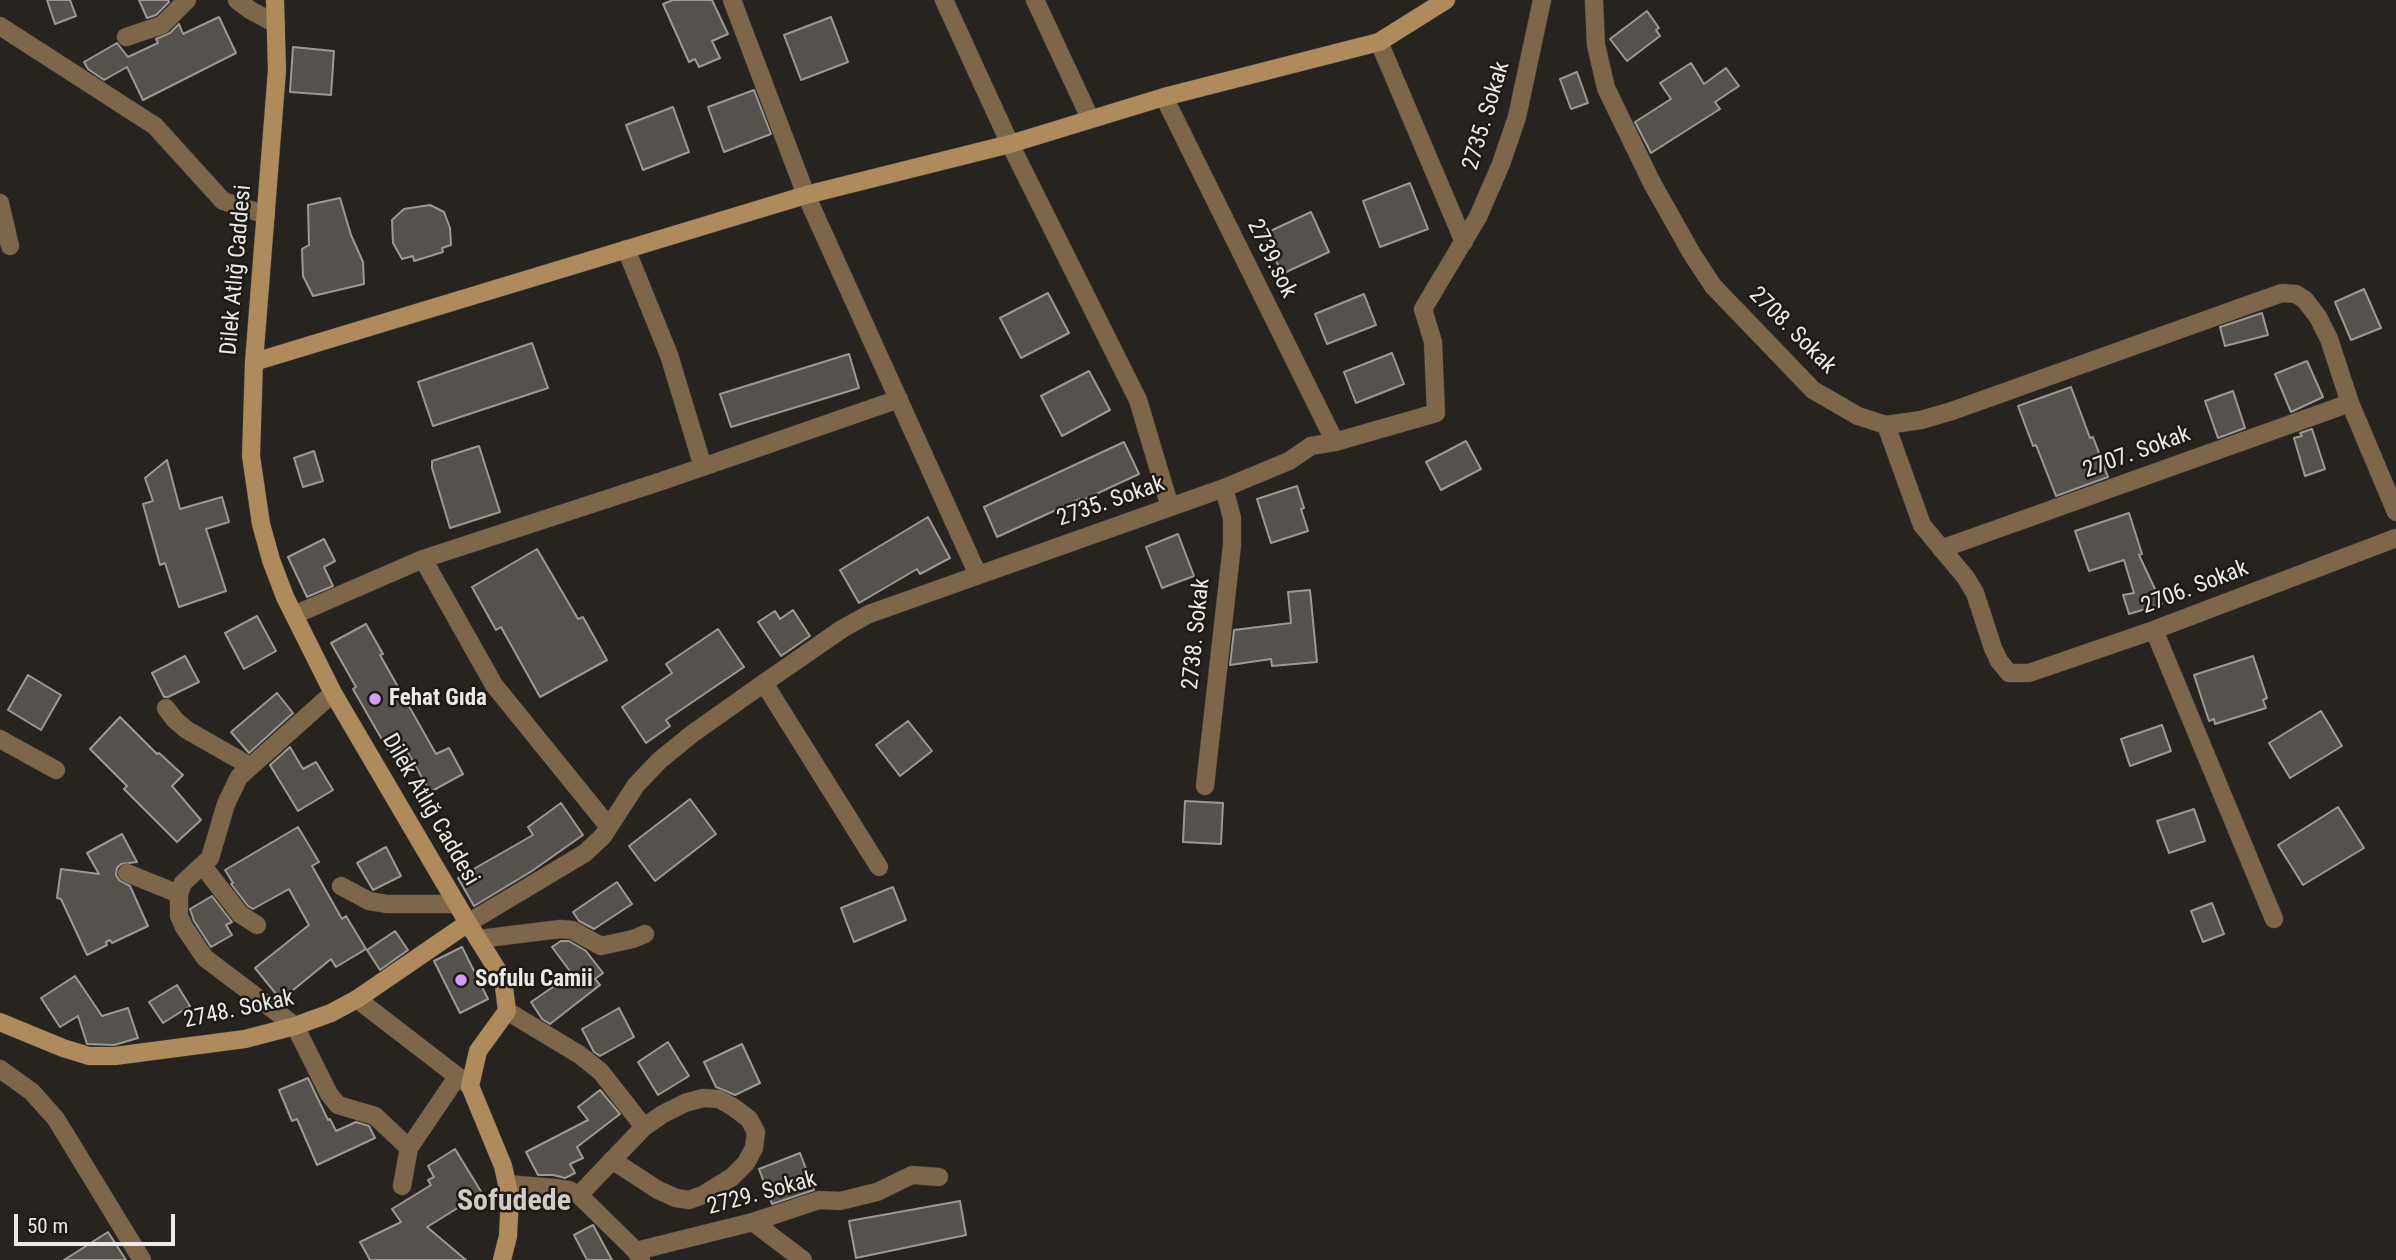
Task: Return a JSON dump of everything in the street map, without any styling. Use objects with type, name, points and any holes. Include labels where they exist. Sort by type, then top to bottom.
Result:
[{"type":"street","points":[[126,37],[162,25],[187,0]]},
{"type":"street","points":[[237,0],[276,24]]},
{"type":"street","name":"Dilek Atlığ Caddesi","points":[[275,0],[277,70],[254,362],[251,456],[254,489],[271,560],[294,615],[333,693],[503,979],[507,1011]]},
{"type":"street","points":[[732,0],[806,195],[978,575]]},
{"type":"street","points":[[944,0],[1010,144],[1138,400],[1170,507]]},
{"type":"street","points":[[1035,0],[1090,118]]},
{"type":"street","points":[[254,362],[806,195],[1010,144],[1164,97],[1379,42],[1446,0]]},
{"type":"street","name":"2735. Sokak","points":[[468,923],[585,853],[609,827],[636,785],[660,760],[764,683],[842,629],[869,614],[1224,488],[1289,461],[1311,446],[1335,442],[1436,413],[1433,342],[1423,309],[1479,217],[1501,164],[1517,117],[1542,0]]},
{"type":"street","name":"2708. Sokak","points":[[1594,0],[1597,45],[1606,88],[1652,183],[1692,254],[1713,286],[1813,390],[1858,416],[1886,425],[1952,411],[2282,293],[2296,294],[2305,300],[2324,328],[2350,403]]},
{"type":"street","points":[[0,26],[155,126],[223,201],[266,215]]},
{"type":"street","points":[[1379,42],[1464,242]]},
{"type":"street","name":"2739.sok","points":[[1164,97],[1335,442]]},
{"type":"street","points":[[0,203],[10,246]]},
{"type":"street","points":[[626,249],[669,355],[703,467]]},
{"type":"street","points":[[294,615],[423,559],[899,399]]},
{"type":"street","points":[[2350,403],[2396,512]]},
{"type":"street","name":"2707. Sokak","points":[[1941,549],[2350,403]]},
{"type":"street","points":[[1886,425],[1914,508],[1929,536],[1941,549]]},
{"type":"street","name":"2738. Sokak","points":[[1205,786],[1232,545],[1232,518],[1224,488]]},
{"type":"street","name":"2706. Sokak","points":[[1941,549],[1975,593],[1999,661],[2009,673],[2029,673],[2154,630],[2396,538]]},
{"type":"street","points":[[423,559],[494,684],[609,827]]},
{"type":"street","points":[[2154,630],[2274,919]]},
{"type":"street","points":[[764,683],[879,867]]},
{"type":"street","points":[[333,693],[239,777],[226,804],[210,858],[183,883],[179,894],[179,916],[205,958],[295,1026],[329,1094],[338,1105],[375,1116],[410,1148]]},
{"type":"street","points":[[166,708],[187,730],[250,766]]},
{"type":"street","points":[[0,739],[56,770]]},
{"type":"street","points":[[203,866],[240,914],[257,925]]},
{"type":"street","points":[[127,873],[179,894]]},
{"type":"street","points":[[341,886],[369,901],[387,904],[457,904]]},
{"type":"street","name":"2748. Sokak","points":[[0,1022],[89,1056],[115,1056],[245,1039],[331,1013],[357,999],[468,923]]},
{"type":"street","points":[[479,939],[560,929],[572,930],[601,946],[645,934]]},
{"type":"street","points":[[357,999],[464,1081],[503,1167],[510,1196],[508,1236],[502,1260]]},
{"type":"street","points":[[402,1186],[410,1148],[464,1081],[478,1051],[507,1011],[580,1055],[601,1072],[644,1127]]},
{"type":"street","points":[[0,1069],[32,1092],[56,1119],[142,1260]]},
{"type":"street","points":[[579,1195],[612,1160],[644,1127],[685,1103],[703,1098],[719,1099],[749,1119],[756,1132],[754,1148],[746,1163],[732,1177],[703,1195],[689,1200],[658,1190],[612,1160]]},
{"type":"street","name":"2729. Sokak","points":[[638,1256],[819,1200],[840,1200],[877,1192],[912,1175],[939,1177]]},
{"type":"street","points":[[507,1184],[569,1190],[579,1195],[638,1256]]},
{"type":"street","points":[[754,1222],[803,1260]]},
{"type":"building","points":[[47,0],[70,0],[76,16],[55,24]]},
{"type":"building","points":[[139,0],[169,2],[156,15],[147,18]]},
{"type":"building","points":[[673,0],[712,0],[728,34],[712,41],[720,58],[699,67],[695,59],[689,62],[663,4]]},
{"type":"building","points":[[1647,11],[1659,28],[1656,30],[1660,36],[1627,61],[1610,39]]},
{"type":"building","points":[[219,17],[236,53],[143,100],[127,67],[104,80],[88,69],[84,62],[117,43],[128,57],[158,43],[156,39],[170,33],[179,24],[183,34]]},
{"type":"building","points":[[831,17],[848,62],[801,80],[784,35]]},
{"type":"building","points":[[293,47],[334,51],[331,95],[290,92]]},
{"type":"building","points":[[1691,63],[1704,84],[1726,68],[1739,86],[1715,102],[1720,109],[1651,153],[1635,122],[1671,99],[1660,83]]},
{"type":"building","points":[[1577,72],[1588,103],[1571,109],[1560,79]]},
{"type":"building","points":[[754,90],[771,134],[724,152],[708,107]]},
{"type":"building","points":[[673,107],[689,152],[643,170],[626,125]]},
{"type":"building","points":[[1410,183],[1428,229],[1380,247],[1363,201]]},
{"type":"building","points":[[340,198],[351,235],[363,262],[364,284],[313,296],[303,276],[302,249],[309,245],[308,205]]},
{"type":"building","points":[[430,205],[444,212],[450,228],[451,245],[442,248],[443,252],[414,261],[413,256],[402,259],[393,243],[392,220],[404,209]]},
{"type":"building","points":[[1311,212],[1329,252],[1282,274],[1264,234]]},
{"type":"building","points":[[2364,289],[2381,328],[2351,340],[2335,302]]},
{"type":"building","points":[[1048,293],[1069,333],[1021,358],[1000,318]]},
{"type":"building","points":[[1364,294],[1376,325],[1327,344],[1315,314]]},
{"type":"building","points":[[2262,313],[2268,335],[2225,346],[2220,327]]},
{"type":"building","points":[[532,343],[548,388],[433,426],[418,382]]},
{"type":"building","points":[[1392,353],[1404,384],[1356,403],[1344,372]]},
{"type":"building","points":[[849,354],[859,388],[731,427],[720,394]]},
{"type":"building","points":[[2307,361],[2323,397],[2291,412],[2275,374]]},
{"type":"building","points":[[1089,371],[1110,410],[1062,436],[1041,396]]},
{"type":"building","points":[[2071,387],[2108,477],[2056,496],[2018,406]]},
{"type":"building","points":[[2233,391],[2245,428],[2218,438],[2205,401]]},
{"type":"building","points":[[2312,429],[2325,469],[2305,476],[2294,438]]},
{"type":"building","points":[[1466,441],[1481,469],[1441,490],[1426,462]]},
{"type":"building","points":[[1124,442],[1139,474],[997,537],[984,507]]},
{"type":"building","points":[[479,446],[500,512],[450,528],[432,461]]},
{"type":"building","points":[[314,451],[323,481],[303,487],[294,458]]},
{"type":"building","points":[[167,460],[180,509],[222,497],[229,522],[206,529],[226,591],[179,607],[165,563],[160,565],[143,504],[153,501],[145,478]]},
{"type":"building","points":[[1297,486],[1308,531],[1271,543],[1257,499]]},
{"type":"building","points":[[2129,513],[2142,554],[2139,555],[2162,604],[2129,614],[2123,595],[2134,593],[2124,560],[2089,571],[2075,531]]},
{"type":"building","points":[[928,517],[950,558],[920,574],[917,569],[859,603],[840,570]]},
{"type":"building","points":[[1178,534],[1194,576],[1162,588],[1146,547]]},
{"type":"building","points":[[324,539],[335,561],[324,567],[333,586],[307,597],[288,557]]},
{"type":"building","points":[[537,549],[578,619],[583,617],[607,660],[540,697],[501,627],[496,630],[472,587]]},
{"type":"building","points":[[1310,590],[1317,662],[1272,666],[1271,659],[1230,665],[1234,630],[1291,623],[1288,592]]},
{"type":"building","points":[[793,610],[810,636],[781,656],[758,622],[775,611],[780,619]]},
{"type":"building","points":[[257,616],[276,651],[244,669],[225,633]]},
{"type":"building","points":[[366,624],[383,654],[380,655],[436,754],[449,748],[463,774],[430,792],[402,742],[388,750],[353,689],[356,687],[331,643]]},
{"type":"building","points":[[718,629],[744,667],[666,720],[670,726],[646,743],[622,707],[672,673],[666,664]]},
{"type":"building","points":[[185,656],[199,682],[164,697],[152,673]]},
{"type":"building","points":[[2253,656],[2267,698],[2263,700],[2266,708],[2215,724],[2214,719],[2209,721],[2194,675]]},
{"type":"building","points":[[28,675],[61,695],[41,730],[8,710]]},
{"type":"building","points":[[277,693],[293,713],[249,753],[231,732]]},
{"type":"building","points":[[2321,711],[2342,746],[2290,778],[2269,743]]},
{"type":"building","points":[[120,717],[157,754],[183,775],[172,786],[201,820],[177,842],[124,789],[127,786],[90,749]]},
{"type":"building","points":[[908,721],[932,751],[900,776],[876,745]]},
{"type":"building","points":[[2162,725],[2171,751],[2130,766],[2121,739]]},
{"type":"building","points":[[290,747],[303,769],[316,762],[333,790],[298,811],[270,765]]},
{"type":"building","points":[[690,799],[716,834],[655,881],[629,846]]},
{"type":"building","points":[[1185,801],[1223,803],[1221,844],[1183,842]]},
{"type":"building","points":[[561,803],[583,835],[532,871],[474,906],[458,878],[533,835],[528,827]]},
{"type":"building","points":[[2338,807],[2364,848],[2303,885],[2278,845]]},
{"type":"building","points":[[2194,809],[2205,841],[2169,853],[2157,821]]},
{"type":"building","points":[[298,827],[319,862],[312,866],[342,919],[346,916],[366,949],[336,967],[331,959],[281,1000],[255,968],[309,925],[289,889],[253,909],[231,884],[233,883],[225,870]]},
{"type":"building","points":[[122,834],[137,862],[121,864],[116,875],[130,886],[148,926],[112,943],[110,940],[106,942],[107,945],[87,955],[61,899],[57,898],[61,869],[99,874],[87,853]]},
{"type":"building","points":[[386,847],[401,876],[373,890],[357,863]]},
{"type":"building","points":[[617,882],[632,904],[594,929],[579,921],[573,912]]},
{"type":"building","points":[[893,887],[906,920],[854,942],[841,908]]},
{"type":"building","points":[[212,896],[232,922],[226,925],[232,935],[211,947],[194,921],[190,909]]},
{"type":"building","points":[[2212,903],[2224,934],[2203,942],[2191,911]]},
{"type":"building","points":[[395,931],[408,950],[380,970],[367,950]]},
{"type":"building","points":[[561,941],[569,941],[586,951],[603,973],[595,979],[600,985],[550,1024],[542,1019],[531,1002],[572,974],[552,947]]},
{"type":"building","name":"Sofulu Camii","points":[[462,947],[488,999],[460,1013],[434,961]]},
{"type":"building","points":[[75,976],[102,1016],[128,1008],[138,1038],[114,1045],[87,1044],[78,1016],[60,1027],[41,998]]},
{"type":"building","points":[[177,985],[190,1006],[163,1023],[149,1002]]},
{"type":"building","points":[[619,1008],[634,1037],[600,1056],[594,1052],[582,1029]]},
{"type":"building","points":[[668,1042],[689,1076],[658,1095],[638,1062]]},
{"type":"building","points":[[742,1044],[760,1083],[735,1095],[716,1087],[704,1062]]},
{"type":"building","points":[[308,1078],[336,1131],[356,1122],[369,1126],[375,1138],[317,1165],[297,1119],[292,1121],[279,1090]]},
{"type":"building","points":[[600,1090],[620,1114],[577,1147],[583,1158],[570,1164],[575,1173],[565,1178],[538,1175],[526,1152],[588,1120],[578,1107]]},
{"type":"building","points":[[455,1149],[482,1193],[427,1227],[466,1260],[370,1260],[360,1242],[401,1222],[392,1209],[431,1185],[428,1180],[434,1177],[428,1166]]},
{"type":"building","points":[[800,1153],[814,1190],[772,1204],[759,1169]]},
{"type":"building","points":[[960,1201],[966,1235],[856,1258],[849,1221]]},
{"type":"building","points":[[593,1225],[612,1260],[587,1260],[574,1235]]},
{"type":"building","points":[[108,1232],[126,1260],[64,1260]]},
{"type":"place","name":"Fehat Gıda","points":[[375,699]]},
{"type":"place","name":"Sofulu Camii","points":[[461,980]]},
{"type":"district","name":"Sofudede","points":[[514,1202]]}]
